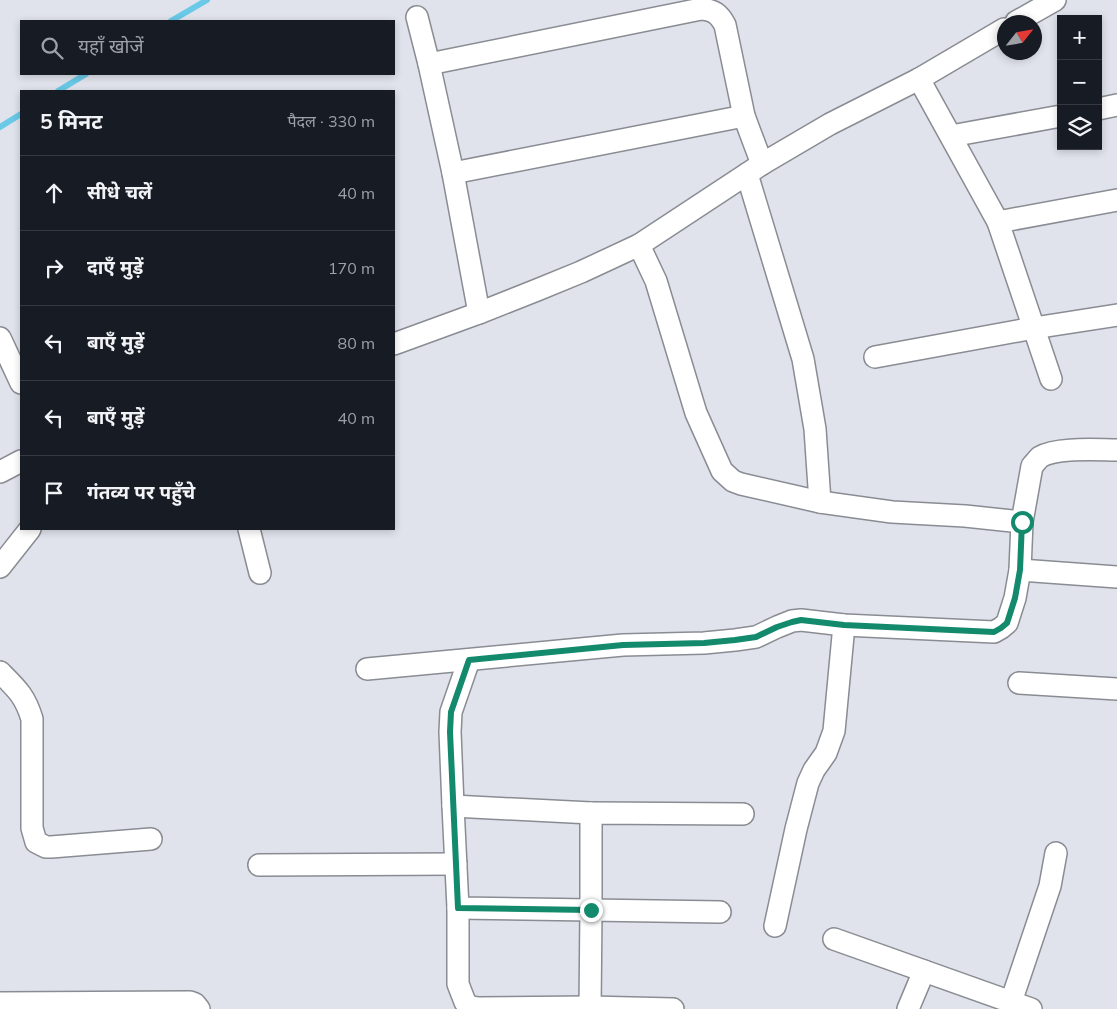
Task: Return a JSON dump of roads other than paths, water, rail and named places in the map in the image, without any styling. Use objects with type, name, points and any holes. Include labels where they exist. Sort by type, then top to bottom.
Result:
[{"type":"street","points":[[1028,15],[1055,0]]},
{"type":"street","points":[[429,64],[701,9],[712,10],[717,13],[725,25],[755,169],[803,359],[815,429],[820,502]]},
{"type":"street","points":[[417,17],[454,173],[479,313]]},
{"type":"street","points":[[395,344],[479,313],[581,272],[638,245],[755,169],[830,124],[919,79],[997,33]]},
{"type":"street","points":[[919,79],[998,222],[1051,379]]},
{"type":"street","points":[[1102,107],[1117,105]]},
{"type":"street","points":[[454,173],[744,116]]},
{"type":"street","points":[[951,136],[1057,117]]},
{"type":"street","points":[[998,222],[1117,200]]},
{"type":"street","points":[[638,245],[656,280],[696,413],[722,471],[733,481],[820,502],[892,512],[965,516],[1022,522]]},
{"type":"street","points":[[875,357],[1117,315]]},
{"type":"street","points":[[0,338],[20,381]]},
{"type":"street","points":[[367,670],[623,645],[704,643],[735,640],[756,637],[777,627],[801,620],[844,625],[994,632],[1007,623],[1015,598],[1020,570],[1022,522],[1032,466],[1042,456],[1057,452],[1117,450]]},
{"type":"street","points":[[0,472],[20,462]]},
{"type":"street","points":[[0,567],[29,530]]},
{"type":"street","points":[[249,530],[260,573]]},
{"type":"street","points":[[1020,570],[1117,576]]},
{"type":"street","points":[[775,926],[796,829],[808,784],[814,770],[826,753],[834,731],[844,625]]},
{"type":"street","points":[[469,660],[451,712],[450,732],[458,908],[458,984],[465,1002],[470,1007],[478,1008],[673,1009]]},
{"type":"street","points":[[0,672],[19,691],[32,719],[32,828],[36,842],[46,847],[51,847],[151,839]]},
{"type":"street","points":[[1019,683],[1117,690]]},
{"type":"street","points":[[453,806],[591,813],[743,814]]},
{"type":"street","points":[[590,1008],[591,813]]},
{"type":"street","points":[[1011,1002],[1050,886],[1056,853]]},
{"type":"street","points":[[259,865],[456,864]]},
{"type":"street","points":[[458,908],[720,912]]},
{"type":"street","points":[[834,939],[1031,1009]]},
{"type":"street","points":[[908,1009],[924,971]]},
{"type":"street","points":[[0,1003],[190,1002],[199,1009]]},
{"type":"waterway","points":[[173,20],[207,0]]},
{"type":"waterway","points":[[60,90],[84,75]]},
{"type":"waterway","points":[[0,127],[20,115]]}]
